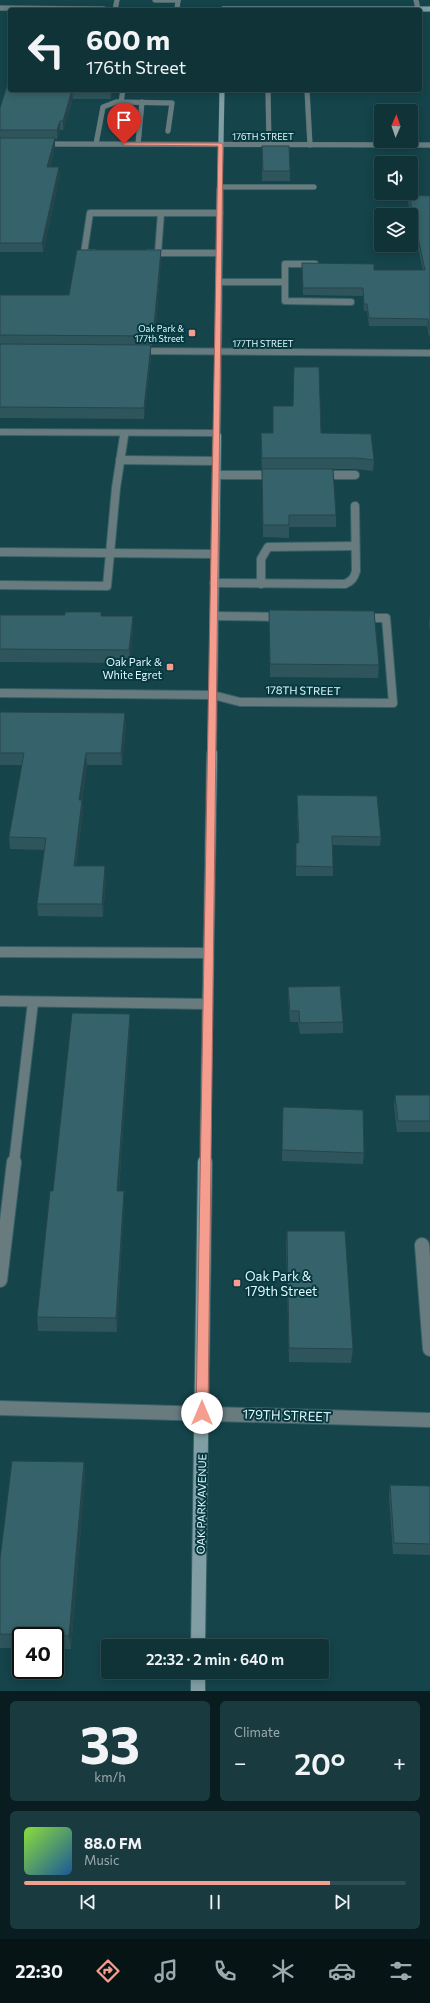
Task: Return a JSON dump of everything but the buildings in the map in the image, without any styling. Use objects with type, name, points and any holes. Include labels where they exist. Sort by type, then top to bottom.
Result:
[{"type":"street","points":[[155,0],[178,0]]},
{"type":"street","points":[[121,102],[123,92]]},
{"type":"street","name":"OAK PARK AVENUE","points":[[198,1639],[222,92]]},
{"type":"street","points":[[268,92],[269,145]]},
{"type":"street","points":[[307,92],[310,145]]},
{"type":"street","points":[[96,144],[103,107],[116,102],[172,103],[168,131]]},
{"type":"street","points":[[138,144],[142,102]]},
{"type":"street","name":"176TH STREET","points":[[37,144],[430,145]]},
{"type":"street","points":[[220,187],[314,187]]},
{"type":"street","points":[[99,253],[84,253],[90,213],[220,213]]},
{"type":"street","points":[[158,253],[162,213]]},
{"type":"street","points":[[144,253],[219,253]]},
{"type":"street","points":[[321,264],[285,264],[285,301],[351,302]]},
{"type":"street","points":[[219,282],[285,282]]},
{"type":"street","name":"177TH STREET","points":[[128,351],[430,353]]},
{"type":"street","points":[[0,432],[216,433]]},
{"type":"street","points":[[0,585],[107,586],[124,433]]},
{"type":"street","points":[[120,460],[216,461]]},
{"type":"street","points":[[216,475],[286,475]]},
{"type":"street","points":[[309,475],[355,475]]},
{"type":"street","points":[[214,583],[345,584],[351,582],[354,579],[356,571],[355,506]]},
{"type":"street","points":[[261,584],[261,556],[263,550],[268,547],[277,545],[355,546]]},
{"type":"street","points":[[0,552],[215,554]]},
{"type":"street","points":[[214,616],[294,617]]},
{"type":"street","name":"178TH STREET","points":[[0,693],[213,695],[240,702],[393,703],[386,618],[356,618]]},
{"type":"street","points":[[0,952],[208,953]]},
{"type":"street","points":[[0,1001],[208,1004]]},
{"type":"street","points":[[0,1280],[3,1235],[33,1002]]},
{"type":"street","points":[[422,1245],[430,1349]]},
{"type":"street","name":"179TH STREET","points":[[0,1408],[430,1420]]},
{"type":"street","points":[[198,1679],[198,1691]]},
{"type":"place","name":"Oak Park & 177th Street","points":[[192,333]]},
{"type":"place","name":"Oak Park & White Egret","points":[[170,667]]},
{"type":"place","name":"Oak Park & 179th Street","points":[[237,1283]]},
{"type":"route","points":[[124,144],[221,145],[202,1413]]}]
